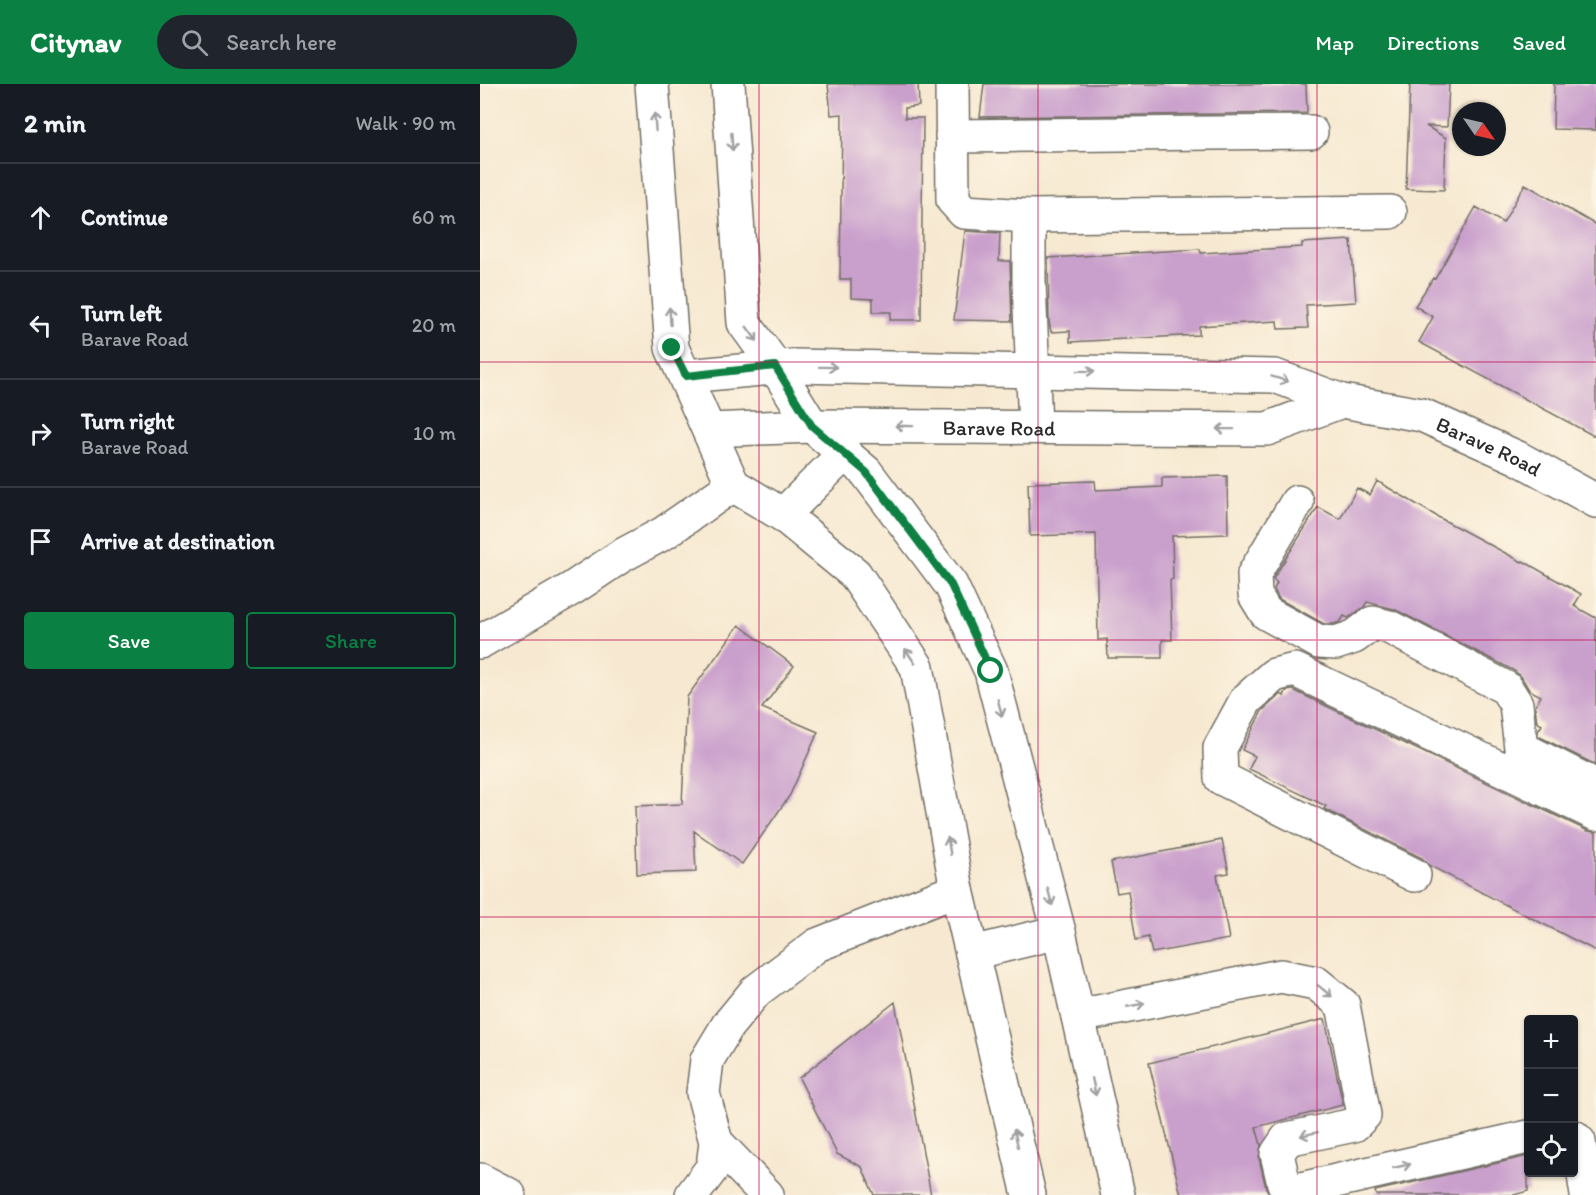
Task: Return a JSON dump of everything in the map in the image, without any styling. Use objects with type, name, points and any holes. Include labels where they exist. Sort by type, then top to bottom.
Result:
[{"type":"street","points":[[652,84],[672,348],[733,485],[783,515],[855,574],[917,667],[957,890],[1029,1195]]},
{"type":"street","points":[[728,84],[744,323],[775,366],[812,426],[866,472],[951,585],[991,671],[1059,932],[1118,1195]]},
{"type":"street","points":[[952,84],[953,200],[964,212],[1029,216],[1390,212]]},
{"type":"street","points":[[952,136],[1311,132]]},
{"type":"street","points":[[1029,216],[1029,283],[1035,427]]},
{"type":"street","name":"Barave Road","points":[[686,376],[775,366],[1275,376],[1342,402],[1422,415],[1518,458],[1596,501]]},
{"type":"street","name":"Barave Road","points":[[709,430],[812,426],[1267,429],[1342,402]]},
{"type":"street","points":[[783,515],[845,453]]},
{"type":"street","points":[[480,642],[664,532],[733,485]]},
{"type":"street","points":[[1297,502],[1254,574],[1255,596],[1266,613],[1319,642],[1336,643],[1354,637],[1373,623],[1389,627],[1506,688],[1515,704],[1521,748],[1596,786]]},
{"type":"street","points":[[1414,875],[1221,778],[1221,748],[1246,700],[1274,675],[1295,670],[1596,814]]},
{"type":"street","points":[[692,1195],[713,1167],[716,1142],[703,1093],[707,1060],[728,1025],[756,991],[818,945],[957,890]]},
{"type":"street","points":[[972,953],[1059,932]]},
{"type":"street","points":[[1078,1016],[1281,976],[1316,983],[1343,1005],[1364,1115],[1354,1125],[1287,1139],[1277,1154],[1284,1184],[1292,1191],[1524,1138]]},
{"type":"street","points":[[1578,1141],[1587,1195]]},
{"type":"street","points":[[716,1142],[767,1195]]},
{"type":"street","points":[[480,1180],[509,1195]]},
{"type":"building","points":[[828,84],[918,84],[919,106],[905,108],[905,118],[923,118],[921,320],[890,320],[891,312],[873,312],[873,299],[851,298],[851,279],[840,279],[842,114],[831,115]]},
{"type":"building","points":[[984,84],[1306,84],[1307,113],[980,117]]},
{"type":"building","points":[[1410,84],[1449,84],[1447,127],[1426,126],[1446,138],[1444,190],[1406,189]]},
{"type":"building","points":[[1554,84],[1596,84],[1596,130],[1553,129]]},
{"type":"building","points":[[1525,184],[1596,225],[1596,437],[1419,342],[1433,317],[1415,306],[1433,278],[1435,279],[1476,207],[1503,223]]},
{"type":"building","points":[[965,231],[1000,233],[999,261],[1010,261],[1012,321],[954,320]]},
{"type":"building","points":[[1351,240],[1356,302],[1306,305],[1308,328],[1278,329],[1277,321],[1199,326],[1199,335],[1070,342],[1070,331],[1051,332],[1048,258],[1200,249],[1201,253],[1302,247],[1302,243]]},
{"type":"building","points":[[1227,476],[1228,534],[1172,536],[1173,579],[1170,580],[1172,640],[1162,640],[1162,658],[1108,658],[1107,639],[1098,640],[1096,534],[1030,536],[1028,483],[1095,481],[1096,490],[1162,487],[1162,478]]},
{"type":"building","points":[[1377,481],[1438,517],[1581,594],[1574,606],[1596,618],[1596,765],[1538,736],[1542,725],[1537,722],[1535,706],[1541,696],[1529,690],[1515,671],[1394,609],[1367,602],[1364,607],[1348,618],[1344,616],[1340,622],[1324,624],[1279,599],[1274,589],[1277,583],[1273,579],[1318,507],[1340,519],[1357,488],[1370,495]]},
{"type":"building","points":[[739,625],[794,666],[762,708],[818,732],[790,795],[742,864],[694,831],[696,872],[637,874],[635,806],[682,804],[687,697]]},
{"type":"building","points":[[1293,690],[1588,831],[1596,832],[1596,951],[1430,866],[1422,858],[1324,809],[1326,806],[1249,769],[1255,756],[1242,750],[1262,711],[1281,694],[1284,696],[1286,691]]},
{"type":"building","points":[[1222,840],[1229,873],[1217,875],[1229,939],[1152,953],[1148,937],[1136,940],[1128,891],[1117,893],[1111,862]]},
{"type":"building","points":[[895,1002],[931,1195],[874,1195],[862,1167],[837,1154],[799,1078]]},
{"type":"building","points":[[1325,1019],[1343,1105],[1256,1127],[1261,1145],[1259,1158],[1266,1188],[1270,1195],[1181,1195],[1149,1063]]},
{"type":"building","points":[[1524,1157],[1524,1177],[1528,1177],[1528,1191],[1514,1195],[1376,1195],[1375,1191]]},
{"type":"route","points":[[672,348],[686,376],[775,366],[812,426],[866,472],[951,585],[991,671]]}]
